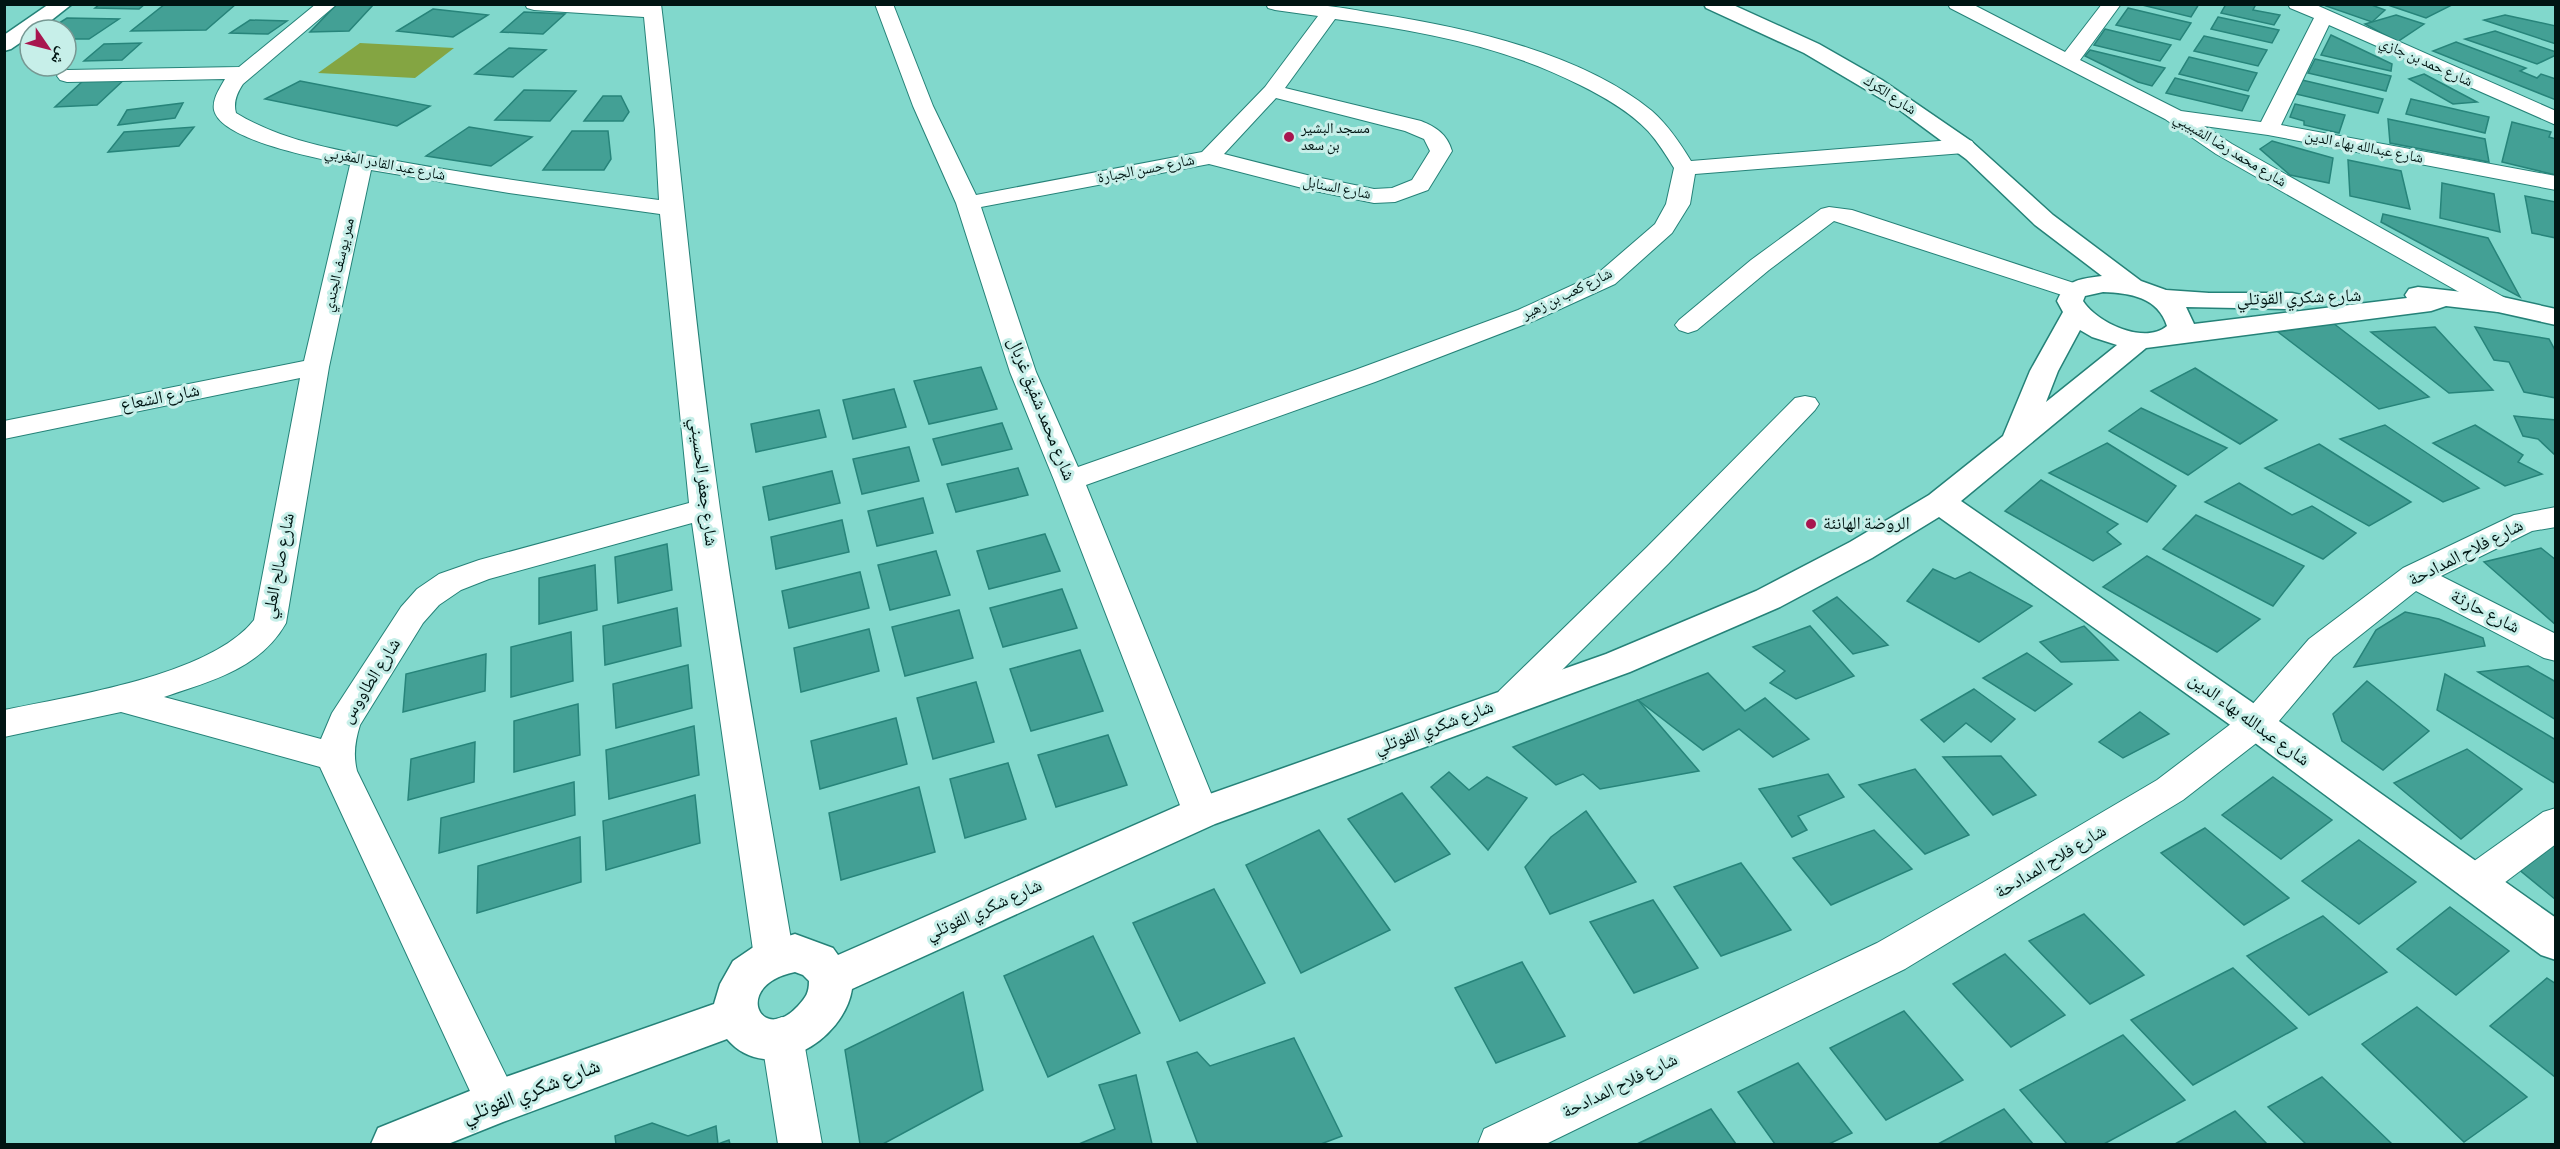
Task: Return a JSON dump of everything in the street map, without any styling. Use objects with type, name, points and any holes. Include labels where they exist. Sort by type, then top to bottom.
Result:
[{"type":"street","points":[[4,45],[63,4]]},
{"type":"street","name":"شارع عبد القادر المغربي","points":[[328,4],[235,80],[226,94],[224,106],[229,119],[242,129],[272,139],[362,162],[671,209]]},
{"type":"street","points":[[534,4],[652,8]]},
{"type":"street","name":"شارع محمد شفيق غربال","points":[[884,4],[923,106],[968,203],[1023,372],[1069,480],[1201,813]]},
{"type":"street","points":[[1275,4],[1459,33],[1514,48],[1569,70],[1618,97],[1649,120],[1670,143],[1685,168],[1964,146]]},
{"type":"street","name":"شارع الكرك","points":[[1713,4],[1844,65],[1907,105],[1964,146],[2044,220],[2132,286]]},
{"type":"street","name":"شارع محمد رضا الشبيبي","points":[[1957,4],[2172,115],[2234,154],[2498,304]]},
{"type":"street","points":[[2069,61],[2112,4]]},
{"type":"street","name":"شارع حمد بن جازي","points":[[2296,4],[2556,119]]},
{"type":"street","name":"شارع جعفر الحسيني","points":[[652,8],[666,130],[671,209],[705,509],[774,957]]},
{"type":"street","name":"شارع حسن الجبارة","points":[[968,203],[1209,157],[1272,91],[1330,13]]},
{"type":"street","points":[[2268,129],[2324,17]]},
{"type":"street","points":[[78,76],[244,73]]},
{"type":"street","name":"شارع السنابل","points":[[1209,157],[1374,196],[1395,195],[1420,185],[1441,152],[1439,142],[1431,134],[1413,126],[1272,91]]},
{"type":"street","name":"شارع عبدالله بهاء الدين","points":[[2172,115],[2268,129],[2556,183]]},
{"type":"street","name":"ممر يوسف الجندي","points":[[316,367],[362,162]]},
{"type":"street","name":"شارع كعب بن زهير","points":[[1069,480],[1365,376],[1527,315],[1606,279],[1664,228],[1678,204],[1685,168]]},
{"type":"street","points":[[1688,325],[1760,265],[1829,214],[1844,215],[2078,296],[2101,330],[2138,340]]},
{"type":"street","name":"شارع الكرك","points":[[2044,220],[2078,296]]},
{"type":"street","points":[[2078,296],[2105,283],[2132,286],[2159,297],[2173,306],[2180,316],[2181,326],[2175,334]]},
{"type":"street","name":"شارع شكري القوتلي","points":[[2159,297],[2239,302],[2422,294],[2498,304],[2556,317]]},
{"type":"street","name":"شارع شكري القوتلي","points":[[2016,441],[2078,296]]},
{"type":"street","name":"شارع شكري القوتلي","points":[[831,978],[1201,813],[1618,663],[1768,599],[1861,550],[1940,502],[2113,363],[2138,340],[2431,303],[2439,298]]},
{"type":"street","name":"شارع الشعاع","points":[[4,430],[316,367]]},
{"type":"street","name":"شارع صالح العلي","points":[[4,724],[121,699],[224,662],[257,639],[270,623],[316,367]]},
{"type":"street","points":[[1510,700],[1658,555],[1804,404]]},
{"type":"street","name":"شارع عبدالله بهاء الدين","points":[[1940,502],[2256,724],[2556,942]]},
{"type":"street","name":"شارع الطاووس","points":[[335,757],[338,738],[344,722],[412,615],[428,597],[450,582],[479,570],[705,509]]},
{"type":"street","name":"شارع فلاح المدادحة","points":[[1500,1144],[1891,956],[2170,790],[2256,724],[2321,648],[2414,576],[2524,522],[2556,517]]},
{"type":"street","name":"شارع حارثة","points":[[2414,576],[2556,649]]},
{"type":"street","points":[[121,699],[335,757],[339,771],[497,1102]]},
{"type":"street","points":[[2474,883],[2556,823]]},
{"type":"street","points":[[795,953],[812,956],[825,966],[831,978],[830,993],[824,1008],[813,1022],[796,1033],[770,1040],[759,1037],[745,1030],[736,1016],[735,999],[742,981],[756,967],[774,957],[795,953]]},
{"type":"street","name":"شارع شكري القوتلي","points":[[394,1144],[497,1102],[736,1016]]},
{"type":"street","points":[[782,1036],[800,1144]]},
{"type":"green space","points":[[360,43],[454,48],[415,78],[318,73]]},
{"type":"building","points":[[100,4],[145,4],[139,9],[95,8]]},
{"type":"building","points":[[165,4],[236,4],[206,30],[131,31]]},
{"type":"building","points":[[337,4],[374,4],[349,31],[310,32]]},
{"type":"building","points":[[2138,4],[2199,4],[2191,17]]},
{"type":"building","points":[[2226,4],[2256,4],[2253,10],[2280,15],[2274,25],[2221,13]]},
{"type":"building","points":[[2328,4],[2369,4],[2385,10],[2372,22],[2326,6]]},
{"type":"building","points":[[2385,4],[2449,4],[2452,5],[2426,18]]},
{"type":"building","points":[[2128,8],[2191,23],[2180,40],[2116,25]]},
{"type":"building","points":[[433,9],[488,15],[453,37],[397,31]]},
{"type":"building","points":[[524,12],[565,14],[543,34],[501,32]]},
{"type":"building","points":[[2396,15],[2424,24],[2397,42],[2365,24]]},
{"type":"building","points":[[2505,15],[2556,26],[2556,44],[2484,20]]},
{"type":"building","points":[[2218,17],[2279,30],[2272,43],[2211,29]]},
{"type":"building","points":[[78,18],[119,19],[89,39],[78,39]]},
{"type":"building","points":[[250,20],[287,21],[268,34],[230,33]]},
{"type":"building","points":[[2105,29],[2171,45],[2160,61],[2094,45]]},
{"type":"building","points":[[2495,31],[2556,52],[2556,55],[2537,64],[2465,39]]},
{"type":"building","points":[[2331,35],[2392,64],[2391,71],[2321,55]]},
{"type":"building","points":[[2204,36],[2267,50],[2258,66],[2194,51]]},
{"type":"building","points":[[2456,42],[2526,68],[2520,71],[2537,78],[2541,74],[2556,79],[2556,100],[2433,51]]},
{"type":"building","points":[[141,43],[122,60],[84,61],[104,44]]},
{"type":"building","points":[[509,48],[546,50],[513,77],[475,74]]},
{"type":"building","points":[[2090,50],[2165,68],[2152,86],[2138,82],[2085,56]]},
{"type":"building","points":[[2189,57],[2257,73],[2248,91],[2179,74]]},
{"type":"building","points":[[2315,59],[2391,76],[2386,91],[2308,73]]},
{"type":"building","points":[[2424,74],[2477,102],[2453,104],[2409,79]]},
{"type":"building","points":[[127,77],[97,105],[55,107],[85,79]]},
{"type":"building","points":[[2175,78],[2249,96],[2242,111],[2166,93]]},
{"type":"building","points":[[2302,80],[2383,99],[2378,113],[2296,94]]},
{"type":"building","points":[[300,81],[430,106],[397,126],[265,99]]},
{"type":"building","points":[[524,90],[576,91],[550,121],[495,120]]},
{"type":"building","points":[[603,96],[621,96],[629,112],[623,121],[584,121]]},
{"type":"building","points":[[2411,99],[2489,117],[2485,133],[2406,114]]},
{"type":"building","points":[[183,103],[175,118],[118,125],[127,110]]},
{"type":"building","points":[[2295,104],[2345,115],[2339,133],[2304,125],[2304,121],[2290,117]]},
{"type":"building","points":[[2388,119],[2485,139],[2489,162],[2390,143]]},
{"type":"building","points":[[2512,122],[2551,132],[2549,137],[2556,139],[2556,175],[2502,162]]},
{"type":"building","points":[[194,127],[179,146],[108,152],[124,132]]},
{"type":"building","points":[[469,127],[532,137],[491,166],[426,156]]},
{"type":"building","points":[[572,131],[608,131],[611,159],[604,170],[543,170]]},
{"type":"building","points":[[2272,141],[2333,158],[2329,183],[2290,175],[2260,149]]},
{"type":"building","points":[[2348,160],[2401,171],[2410,209],[2350,196]]},
{"type":"building","points":[[2442,183],[2494,194],[2500,232],[2440,218]]},
{"type":"building","points":[[2525,196],[2556,202],[2556,238],[2532,233]]},
{"type":"building","points":[[2383,214],[2488,238],[2520,297],[2381,222]]},
{"type":"building","points":[[2333,323],[2429,397],[2379,409],[2278,332]]},
{"type":"building","points":[[2435,327],[2493,390],[2449,393],[2371,332]]},
{"type":"building","points":[[2475,327],[2549,339],[2556,352],[2556,398],[2524,392],[2509,362],[2494,360]]},
{"type":"building","points":[[981,367],[997,409],[929,424],[914,381]]},
{"type":"building","points":[[2195,368],[2277,420],[2240,444],[2151,391]]},
{"type":"building","points":[[894,389],[906,427],[853,439],[843,400]]},
{"type":"building","points":[[2141,408],[2227,448],[2188,475],[2109,431]]},
{"type":"building","points":[[819,410],[826,437],[756,452],[751,424]]},
{"type":"building","points":[[2514,416],[2556,420],[2556,456],[2538,439],[2523,436]]},
{"type":"building","points":[[1002,423],[1012,449],[942,465],[933,439]]},
{"type":"building","points":[[2385,425],[2479,488],[2443,502],[2340,439]]},
{"type":"building","points":[[2475,425],[2523,455],[2518,462],[2542,474],[2505,486],[2433,443]]},
{"type":"building","points":[[2107,443],[2176,486],[2147,522],[2049,473]]},
{"type":"building","points":[[2319,444],[2411,502],[2369,526],[2265,468]]},
{"type":"building","points":[[909,447],[919,481],[862,494],[853,459]]},
{"type":"building","points":[[1018,468],[1028,495],[956,512],[947,484]]},
{"type":"building","points":[[832,471],[840,503],[769,520],[763,487]]},
{"type":"building","points":[[2041,480],[2118,524],[2107,532],[2121,544],[2093,561],[2005,511]]},
{"type":"building","points":[[2239,483],[2292,515],[2312,506],[2356,533],[2323,559],[2205,502]]},
{"type":"building","points":[[923,498],[933,533],[877,546],[868,511]]},
{"type":"building","points":[[2196,515],[2304,566],[2273,606],[2163,549]]},
{"type":"building","points":[[842,520],[849,552],[776,569],[771,537]]},
{"type":"building","points":[[1045,534],[1060,571],[989,589],[977,551]]},
{"type":"building","points":[[667,544],[672,590],[618,603],[615,557]]},
{"type":"building","points":[[2541,548],[2556,560],[2556,625],[2484,562]]},
{"type":"building","points":[[936,551],[950,595],[890,610],[878,565]]},
{"type":"building","points":[[2147,556],[2260,619],[2217,652],[2103,587]]},
{"type":"building","points":[[595,565],[597,610],[539,624],[539,578]]},
{"type":"building","points":[[1933,569],[1955,579],[1970,572],[2032,606],[1979,642],[1907,601]]},
{"type":"building","points":[[860,572],[869,608],[789,628],[782,591]]},
{"type":"building","points":[[1062,589],[1077,628],[1003,647],[990,608]]},
{"type":"building","points":[[1837,597],[1888,645],[1853,654],[1813,611]]},
{"type":"building","points":[[677,608],[681,646],[605,665],[603,626]]},
{"type":"building","points":[[959,610],[973,658],[905,676],[892,627]]},
{"type":"building","points":[[2405,612],[2439,619],[2483,638],[2485,646],[2354,667],[2376,630]]},
{"type":"building","points":[[1810,626],[1854,676],[1796,699],[1770,683],[1785,671],[1753,647]]},
{"type":"building","points":[[2084,626],[2118,660],[2061,662],[2040,642]]},
{"type":"building","points":[[869,629],[879,671],[801,692],[794,648]]},
{"type":"building","points":[[571,632],[573,681],[511,697],[511,647]]},
{"type":"building","points":[[1080,650],[1103,711],[1031,731],[1010,669]]},
{"type":"building","points":[[2027,653],[2072,684],[2035,711],[1983,678]]},
{"type":"building","points":[[486,654],[485,691],[403,712],[406,674]]},
{"type":"building","points":[[688,665],[692,708],[616,728],[613,684]]},
{"type":"building","points":[[2528,666],[2556,682],[2556,720],[2478,672]]},
{"type":"building","points":[[1708,673],[1745,711],[1765,698],[1809,739],[1773,757],[1739,729],[1703,750],[1638,700]]},
{"type":"building","points":[[2445,674],[2556,740],[2556,784],[2437,710]]},
{"type":"building","points":[[2367,681],[2429,731],[2383,770],[2342,741],[2333,714]]},
{"type":"building","points":[[976,682],[994,742],[933,759],[917,698]]},
{"type":"building","points":[[1974,689],[2015,719],[1991,742],[1966,723],[1944,742],[1921,720]]},
{"type":"building","points":[[1638,700],[1699,771],[1600,789],[1583,774],[1556,785],[1513,747]]},
{"type":"building","points":[[578,704],[580,755],[514,772],[514,721]]},
{"type":"building","points":[[2140,712],[2169,734],[2123,758],[2099,742]]},
{"type":"building","points":[[896,718],[907,764],[820,789],[811,741]]},
{"type":"building","points":[[694,726],[699,775],[609,799],[606,750]]},
{"type":"building","points":[[1108,735],[1127,785],[1056,807],[1038,755]]},
{"type":"building","points":[[475,742],[474,782],[408,800],[411,759]]},
{"type":"building","points":[[2467,749],[2522,789],[2461,839],[2394,783]]},
{"type":"building","points":[[2001,756],[2036,795],[1993,815],[1943,757]]},
{"type":"building","points":[[1008,763],[1026,819],[965,838],[950,779]]},
{"type":"building","points":[[1915,769],[1969,835],[1925,854],[1859,785]]},
{"type":"building","points":[[1449,772],[1469,790],[1487,777],[1527,798],[1488,850],[1431,787]]},
{"type":"building","points":[[1828,774],[1844,797],[1798,816],[1807,830],[1792,837],[1759,789]]},
{"type":"building","points":[[2273,777],[2332,820],[2281,859],[2222,815]]},
{"type":"building","points":[[574,782],[575,815],[439,853],[441,818]]},
{"type":"building","points":[[919,787],[935,852],[841,880],[829,813]]},
{"type":"building","points":[[1402,793],[1450,854],[1395,882],[1348,819]]},
{"type":"building","points":[[695,795],[700,843],[606,870],[603,821]]},
{"type":"building","points":[[1586,811],[1636,882],[1550,914],[1525,867],[1551,837]]},
{"type":"building","points":[[2205,828],[2289,898],[2244,925],[2161,853]]},
{"type":"building","points":[[1319,830],[1390,930],[1301,973],[1246,865]]},
{"type":"building","points":[[1874,830],[1912,869],[1831,905],[1793,858]]},
{"type":"building","points":[[580,837],[581,882],[477,913],[478,866]]},
{"type":"building","points":[[2359,840],[2416,882],[2359,924],[2302,881]]},
{"type":"building","points":[[2556,844],[2556,900],[2517,868]]},
{"type":"building","points":[[1741,863],[1791,930],[1721,956],[1674,887]]},
{"type":"building","points":[[1214,889],[1265,983],[1180,1021],[1133,923]]},
{"type":"building","points":[[1653,900],[1698,968],[1634,993],[1590,922]]},
{"type":"building","points":[[2450,907],[2509,951],[2456,995],[2397,949]]},
{"type":"building","points":[[2084,914],[2144,975],[2090,1004],[2029,941]]},
{"type":"building","points":[[2323,916],[2387,972],[2309,1015],[2247,956]]},
{"type":"building","points":[[1093,936],[1140,1033],[1048,1077],[1004,976]]},
{"type":"building","points":[[2005,954],[2065,1015],[2011,1047],[1953,984]]},
{"type":"building","points":[[1522,962],[1565,1036],[1496,1063],[1455,988]]},
{"type":"building","points":[[2233,968],[2297,1028],[2193,1085],[2131,1020]]},
{"type":"building","points":[[2547,978],[2556,984],[2555,1077],[2490,1026]]},
{"type":"building","points":[[963,992],[983,1090],[883,1144],[860,1144],[845,1050]]},
{"type":"building","points":[[2417,1007],[2527,1097],[2464,1142],[2362,1044]]},
{"type":"building","points":[[1904,1011],[1963,1080],[1886,1120],[1830,1048]]},
{"type":"building","points":[[2123,1035],[2185,1100],[2104,1144],[2067,1144],[2020,1090]]},
{"type":"building","points":[[1294,1038],[1342,1136],[1321,1144],[1198,1144],[1167,1062],[1197,1052],[1210,1066]]},
{"type":"building","points":[[1798,1063],[1852,1133],[1829,1144],[1775,1144],[1738,1092]]},
{"type":"building","points":[[1136,1075],[1152,1144],[1079,1144],[1115,1129],[1099,1085]]},
{"type":"building","points":[[2322,1077],[2392,1144],[2306,1144],[2268,1107]]},
{"type":"building","points":[[1711,1109],[1736,1144],[1637,1144]]},
{"type":"building","points":[[2004,1109],[2033,1144],[1938,1144]]},
{"type":"building","points":[[2235,1111],[2267,1144],[2175,1144]]},
{"type":"building","points":[[652,1123],[688,1136],[716,1126],[718,1144],[616,1144],[615,1136]]},
{"type":"building","points":[[729,1140],[730,1144],[718,1144]]},
{"type":"place","name":"مسجد البشير بن سعد","points":[[1289,137]]},
{"type":"place","name":"الروضة الهانئة","points":[[1811,524]]}]
